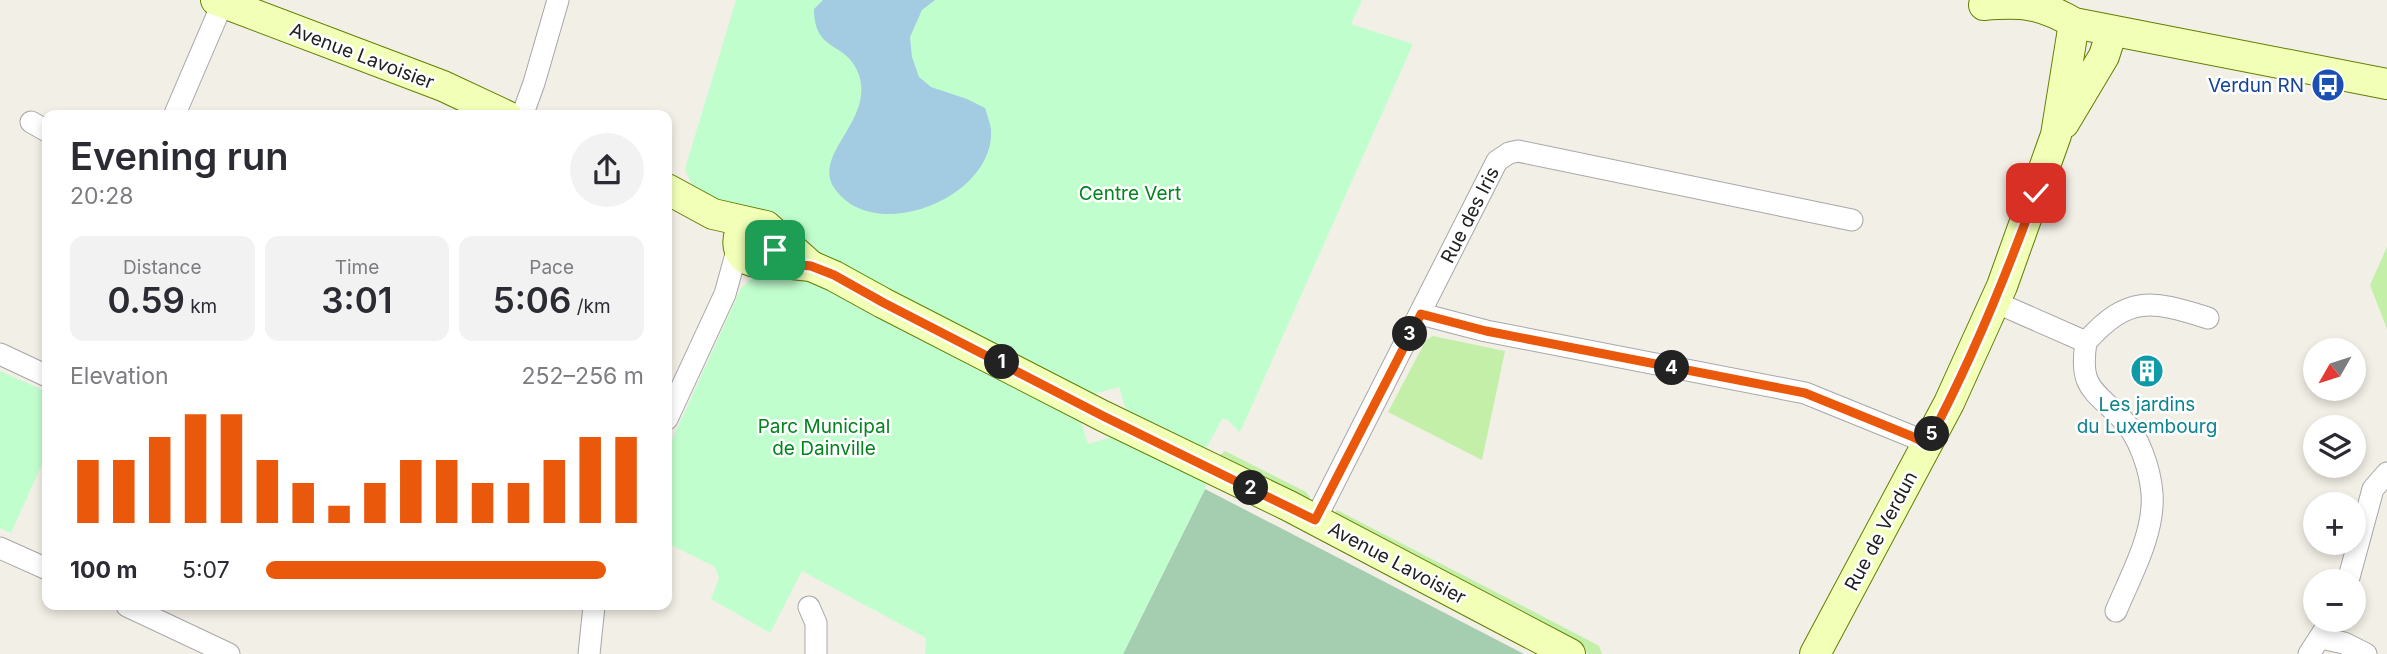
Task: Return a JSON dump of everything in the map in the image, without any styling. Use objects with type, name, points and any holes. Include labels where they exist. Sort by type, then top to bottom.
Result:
[{"type":"main road","name":"Avenue Lavoisier","points":[[219,1],[443,86],[494,110]]},
{"type":"main road","points":[[1976,2],[2013,3],[2050,9],[2074,23],[2387,84]]},
{"type":"main road","points":[[2056,135],[2074,23]]},
{"type":"main road","points":[[2056,135],[2104,56],[2112,31]]},
{"type":"main road","name":"Rue de Verdun","points":[[1815,654],[1949,404],[1995,302],[2056,135]]},
{"type":"main road","name":"Avenue Lavoisier","points":[[672,192],[713,214],[754,245],[834,275],[1135,432],[1315,520],[1570,654]]},
{"type":"street","points":[[524,110],[558,0]]},
{"type":"street","points":[[176,110],[219,1]]},
{"type":"street","name":"Rue des Iris","points":[[1315,520],[1497,161],[1509,153],[1518,151],[1852,220]]},
{"type":"street","points":[[672,408],[725,294],[754,245]]},
{"type":"street","points":[[1995,302],[2085,342]]},
{"type":"street","points":[[2116,611],[2146,537],[2152,495],[2150,476],[2138,444],[2124,421],[2098,398],[2088,384],[2083,362],[2085,342],[2105,320],[2134,306],[2146,304],[2166,307],[2208,318]]},
{"type":"street","points":[[1421,314],[1500,334],[1805,393],[1927,444]]},
{"type":"street","points":[[0,354],[42,374]]},
{"type":"street","points":[[2351,569],[2373,489],[2387,473]]},
{"type":"street","points":[[0,548],[42,567]]},
{"type":"street","points":[[809,607],[816,623],[816,654]]},
{"type":"street","points":[[136,610],[229,654]]},
{"type":"street","points":[[589,654],[594,610]]},
{"type":"street","points":[[2320,637],[2344,643],[2366,654]]},
{"type":"green space","name":"Centre Vert","points":[[736,0],[1362,0],[1351,24],[1413,44],[1242,428],[1239,432],[1228,420],[1222,419],[1203,454],[1128,417],[1119,387],[1086,396],[839,268],[750,214],[692,186],[685,169]]},
{"type":"green space","points":[[2387,247],[2387,329],[2370,285]]},
{"type":"green space","name":"Parc Municipal de Dainville","points":[[756,271],[795,272],[1079,415],[1088,444],[1118,435],[1207,482],[1123,654],[925,654],[926,638],[802,571],[770,633],[711,599],[719,578],[715,567],[672,546],[672,440],[741,288],[753,278]]},
{"type":"green space","points":[[1433,336],[1505,351],[1482,460],[1388,412],[1426,340]]},
{"type":"green space","points":[[0,371],[42,390],[42,464],[11,533],[0,528]]},
{"type":"green space","points":[[1225,451],[1306,492],[1310,497],[1308,500],[1220,460],[1220,455]]},
{"type":"green space","points":[[1205,489],[1524,654],[1123,654]]},
{"type":"green space","points":[[1337,510],[1590,641],[1599,646],[1602,654],[1589,654],[1410,561],[1332,516]]},
{"type":"water","points":[[823,0],[935,0],[922,10],[910,37],[912,57],[919,77],[931,87],[985,108],[991,129],[987,153],[974,175],[954,193],[930,206],[903,213],[877,213],[853,206],[835,189],[830,176],[831,163],[858,108],[861,92],[859,75],[854,64],[819,33],[814,9]]},
{"type":"place","name":"Verdun RN","points":[[2328,85]]},
{"type":"place","name":"Les jardins du Luxembourg","points":[[2147,371]]},
{"type":"route","points":[[775,250],[763,261],[811,266],[834,275],[1103,416],[1315,520],[1421,314],[1486,331],[1768,388],[1805,393],[1927,444],[1949,404],[1995,302],[2036,193]]}]
